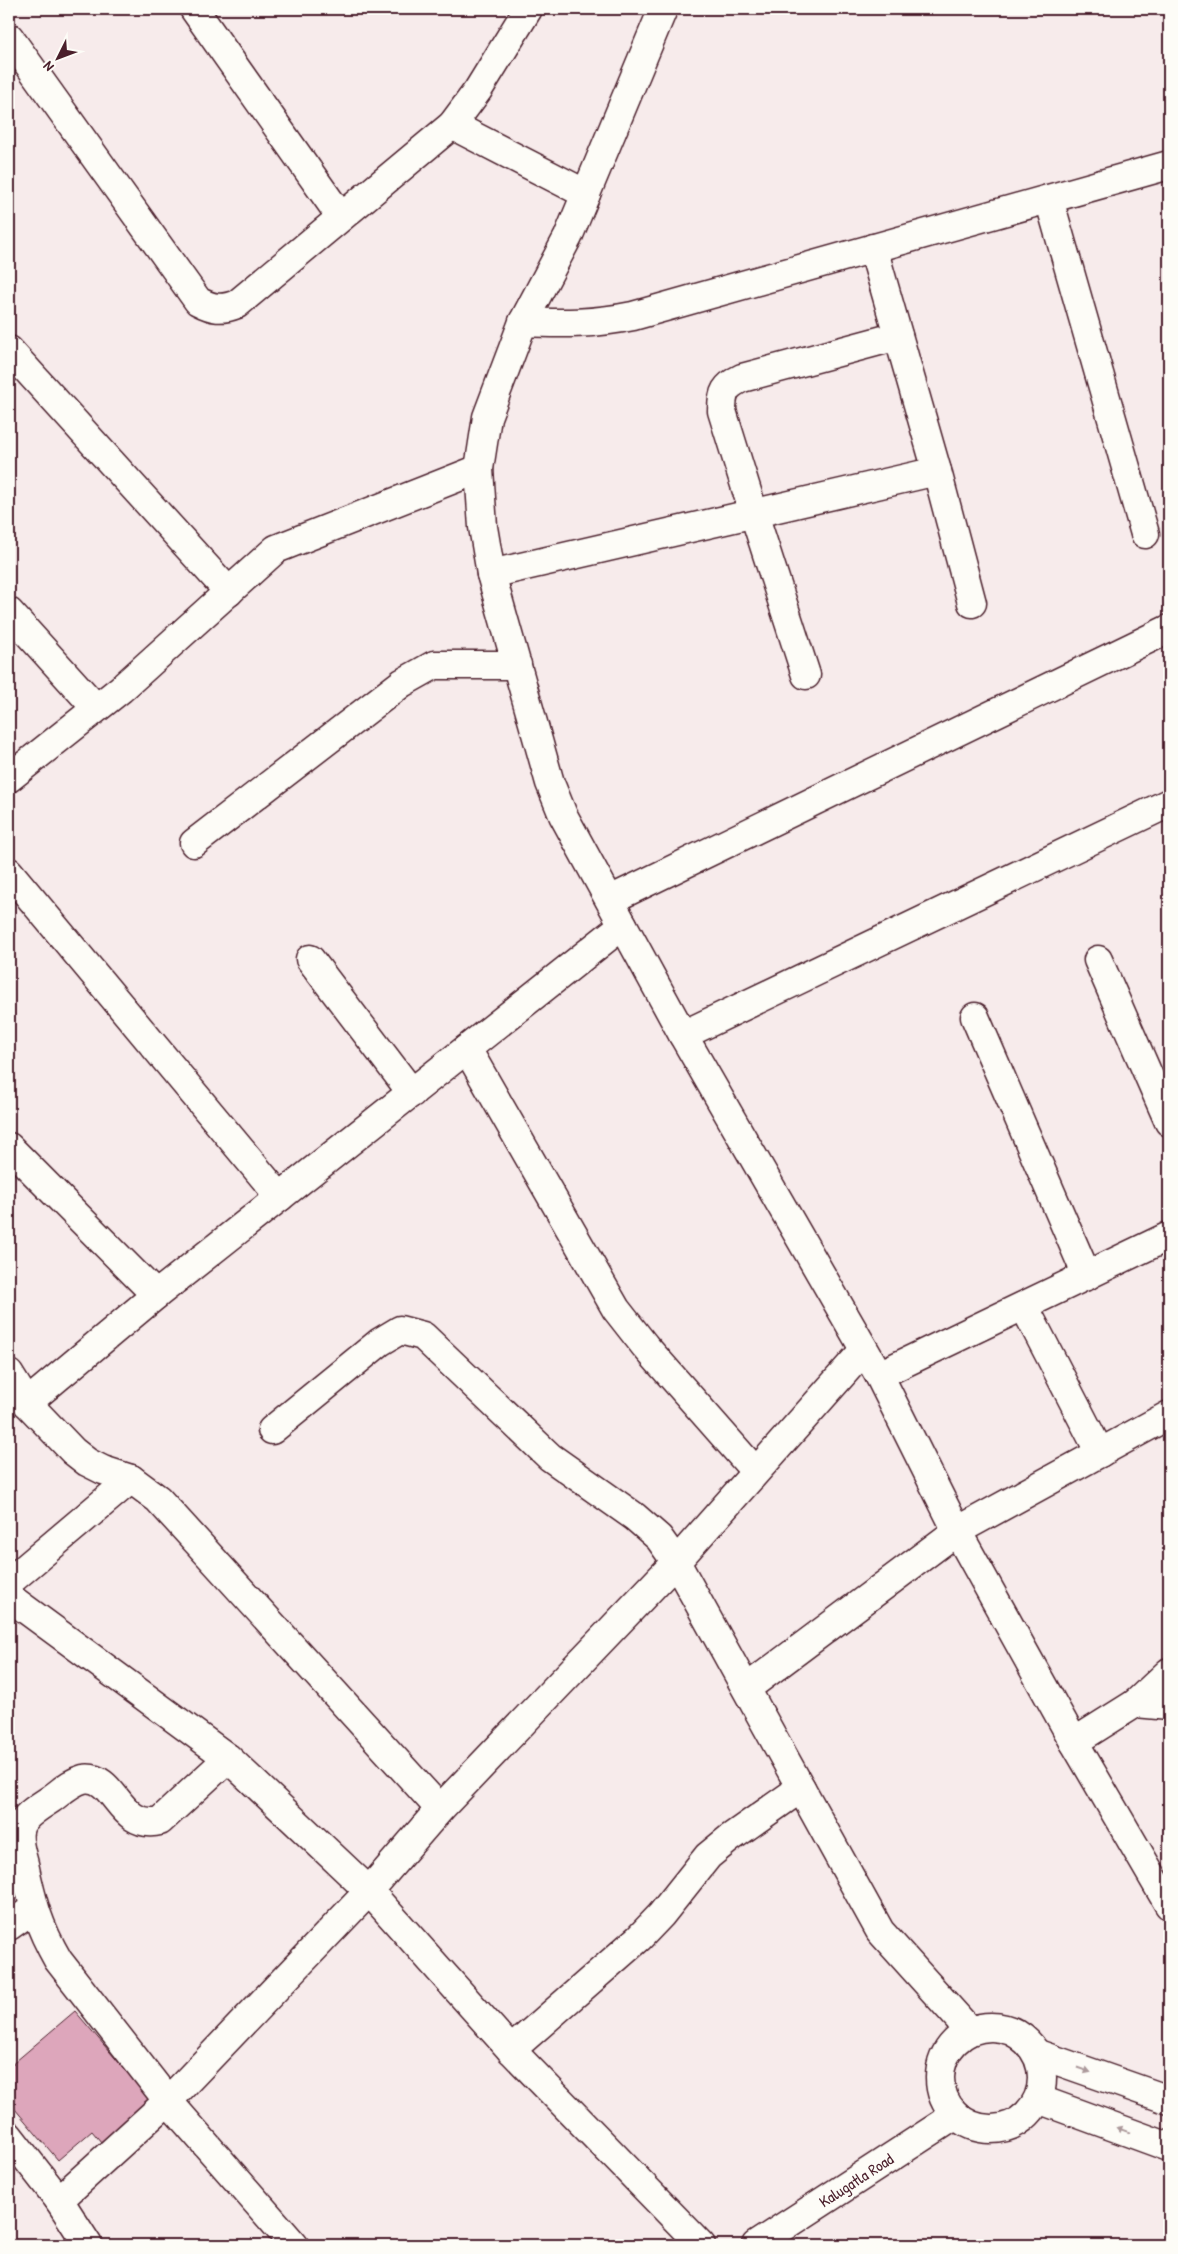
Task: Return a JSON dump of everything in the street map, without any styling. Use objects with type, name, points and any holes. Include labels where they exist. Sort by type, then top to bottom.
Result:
[{"type":"street","points":[[194,9],[341,217]]},
{"type":"street","points":[[9,37],[198,301],[212,309],[226,309],[237,304],[452,125],[478,90],[528,9]]},
{"type":"street","points":[[663,9],[568,237],[523,322],[487,417],[479,469],[484,527],[492,574],[550,783],[562,815],[683,1034],[879,1375],[957,1532],[1074,1742],[1169,1905]]},
{"type":"street","points":[[452,125],[586,194]]},
{"type":"street","points":[[523,322],[600,323],[642,313],[1169,165]]},
{"type":"street","points":[[1049,199],[1145,534]]},
{"type":"street","points":[[873,248],[937,471],[972,603]]},
{"type":"street","points":[[806,675],[722,411],[722,396],[730,384],[742,378],[898,336]]},
{"type":"street","points":[[9,350],[229,592]]},
{"type":"street","points":[[9,778],[121,689],[276,549],[479,469]]},
{"type":"street","points":[[492,574],[937,471]]},
{"type":"street","points":[[9,612],[96,708]]},
{"type":"street","points":[[610,900],[1169,629]]},
{"type":"street","points":[[194,843],[402,683],[434,666],[467,664],[517,665]]},
{"type":"street","points":[[683,1034],[1169,803]]},
{"type":"street","points":[[9,872],[280,1197]]},
{"type":"street","points":[[27,1403],[156,1295],[623,924]]},
{"type":"street","points":[[310,958],[412,1092]]},
{"type":"street","points":[[1098,960],[1169,1122]]},
{"type":"street","points":[[975,1017],[1087,1276]]},
{"type":"street","points":[[467,1049],[616,1309],[645,1346],[755,1471]]},
{"type":"street","points":[[9,1147],[156,1295]]},
{"type":"street","points":[[879,1375],[1169,1236]]},
{"type":"street","points":[[1024,1306],[1100,1453]]},
{"type":"street","points":[[272,1430],[380,1342],[400,1330],[423,1336],[550,1457],[635,1517],[658,1538],[676,1562],[880,1931],[970,2031]]},
{"type":"street","points":[[59,2200],[168,2100],[369,1891],[440,1809],[676,1562],[864,1350]]},
{"type":"street","points":[[9,1374],[27,1403],[80,1457],[103,1470],[130,1479],[158,1499],[440,1809]]},
{"type":"street","points":[[747,1688],[957,1532],[1169,1415]]},
{"type":"street","points":[[9,1582],[130,1479]]},
{"type":"street","points":[[9,1597],[228,1758],[369,1891],[511,2050],[701,2245]]},
{"type":"street","points":[[1074,1742],[1136,1703],[1169,1672]]},
{"type":"street","points":[[1136,1703],[1169,1706]]},
{"type":"street","points":[[228,1758],[160,1821],[148,1824],[134,1819],[102,1783],[86,1779],[75,1782],[30,1814],[20,1825],[17,1865],[45,1938],[58,1960],[168,2100],[294,2245]]},
{"type":"street","points":[[511,2050],[639,1938],[661,1915],[708,1856],[730,1838],[801,1788]]},
{"type":"street","points":[[9,1926],[33,1909]]},
{"type":"street","points":[[1038,2054],[1043,2082],[1038,2099],[1030,2113],[1017,2123],[1002,2129],[985,2129],[969,2125],[956,2115],[946,2102],[941,2086],[941,2070],[945,2055],[956,2041],[970,2031],[987,2027],[1005,2028],[1021,2036],[1038,2054],[1169,2100]]},
{"type":"street","points":[[1038,2099],[1169,2147]]},
{"type":"street","name":"Kalugatla Road","points":[[756,2245],[956,2115]]},
{"type":"street","points":[[9,2136],[59,2200],[86,2244]]},
{"type":"building","points":[[75,2011],[156,2106],[106,2148],[92,2131],[58,2160],[9,2102],[9,2067]]}]
